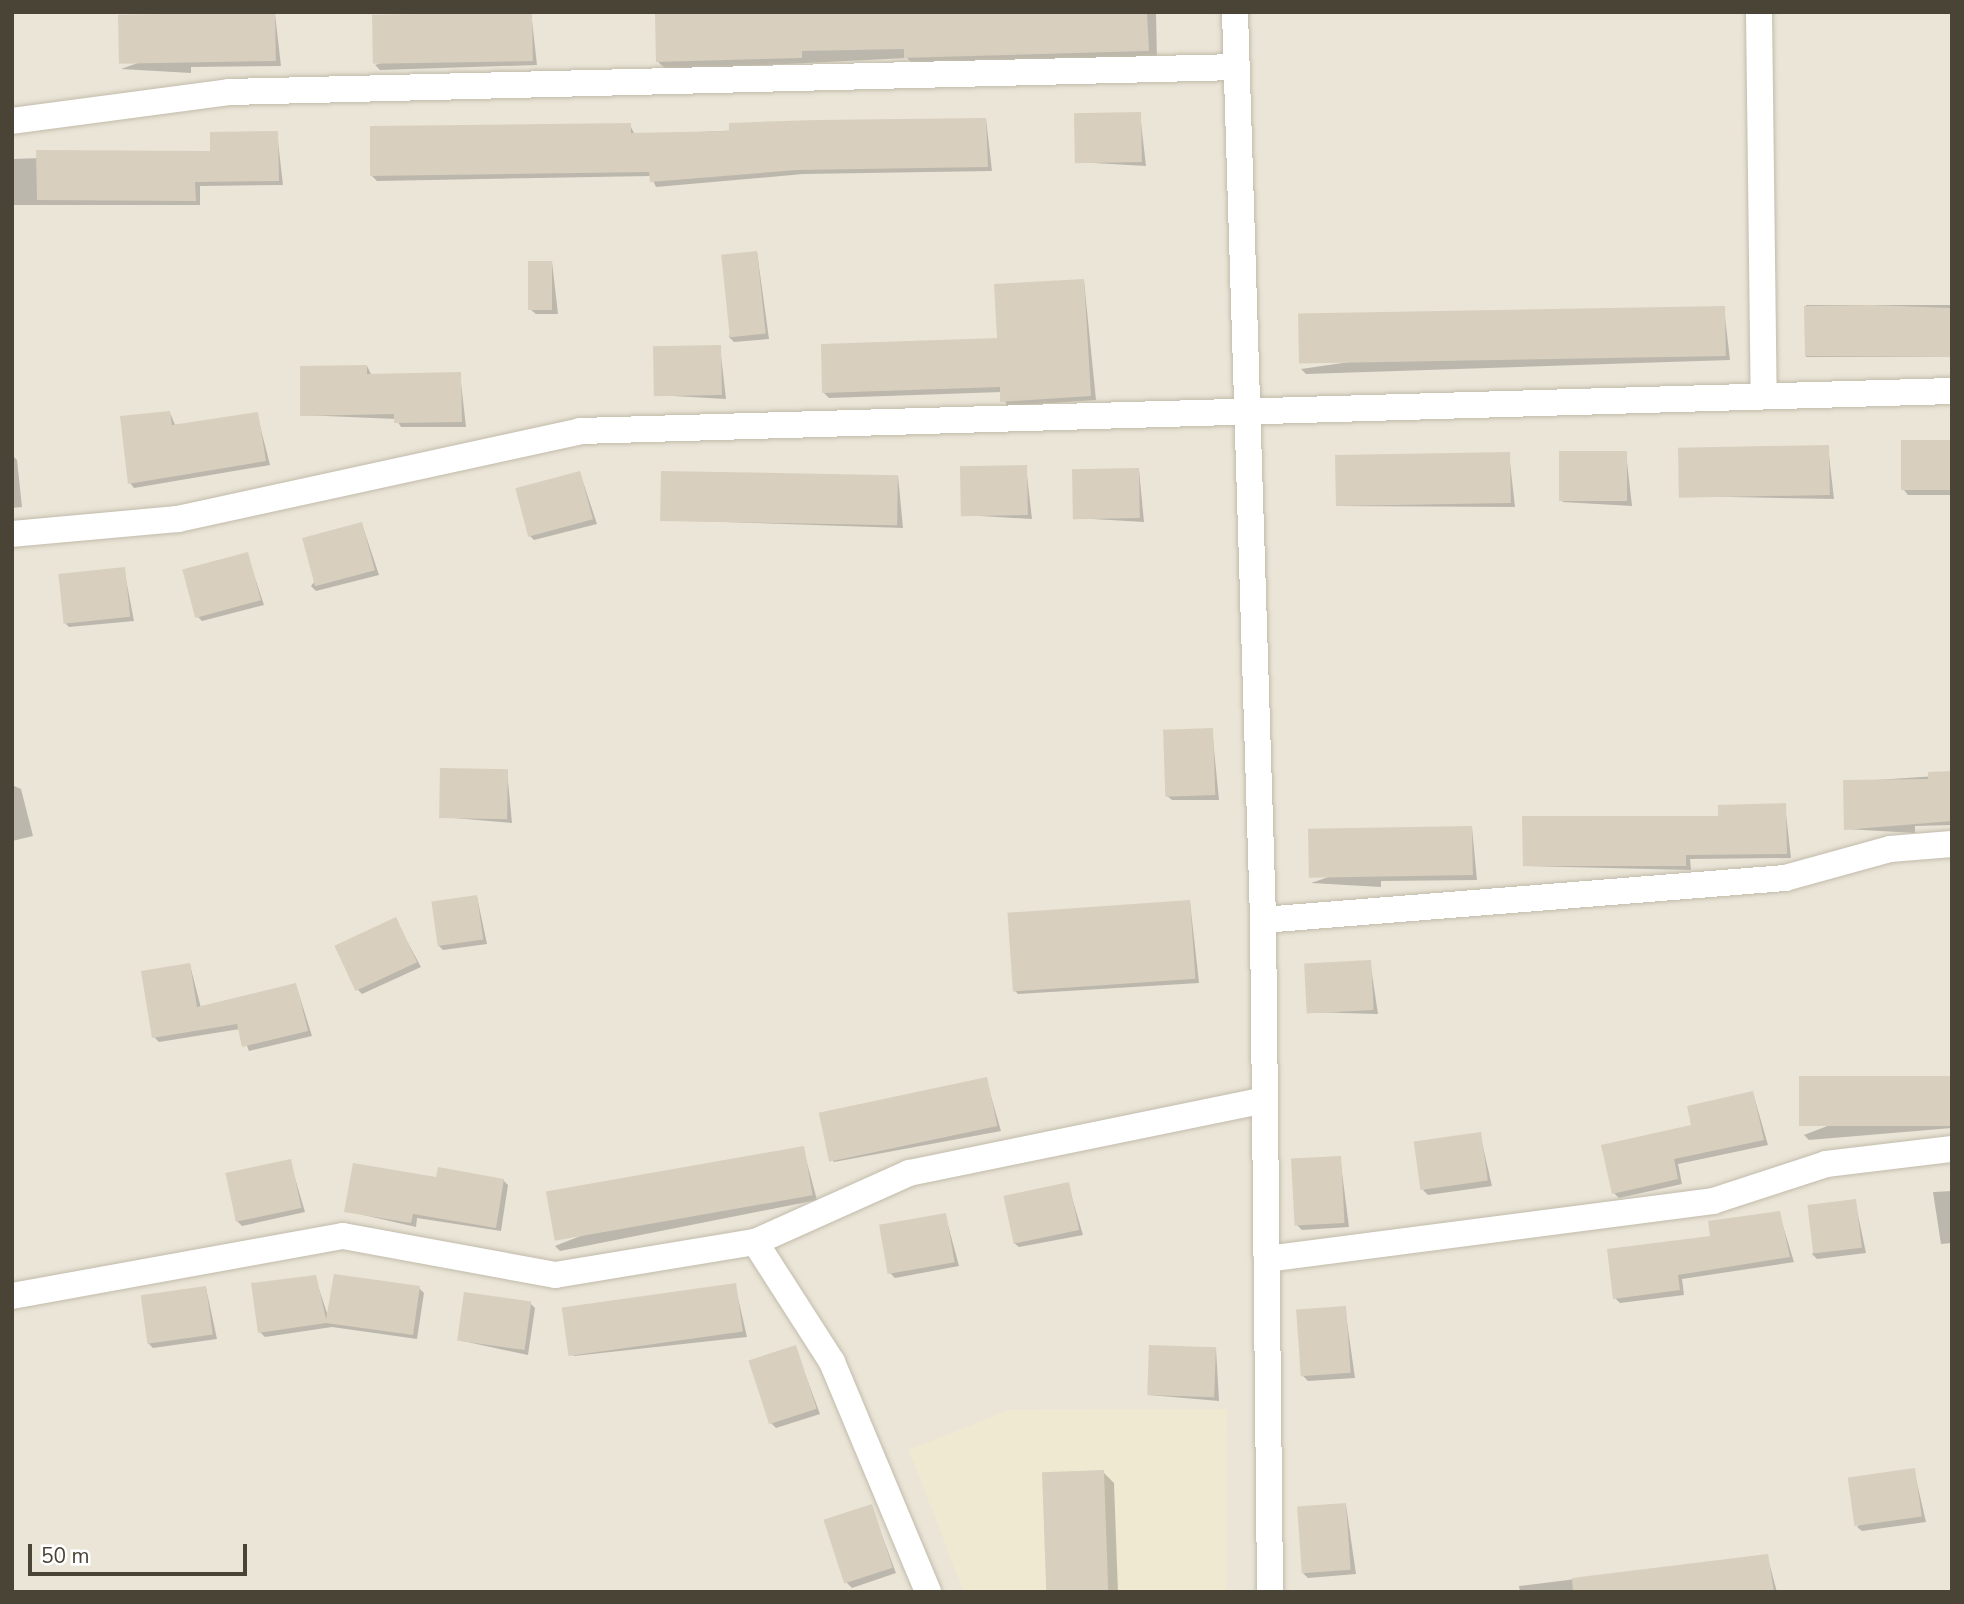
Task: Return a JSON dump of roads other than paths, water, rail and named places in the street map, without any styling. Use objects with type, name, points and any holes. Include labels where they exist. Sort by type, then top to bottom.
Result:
[{"type":"street","points":[[1235,12],[1244,414],[1263,920],[1270,1592]]},
{"type":"street","points":[[1759,12],[1764,395]]},
{"type":"street","points":[[12,121],[229,92],[1236,67]]},
{"type":"street","points":[[12,534],[178,519],[580,431],[1244,414],[1764,395],[1952,391]]},
{"type":"street","points":[[1263,920],[1785,878],[1890,849],[1952,844]]},
{"type":"street","points":[[12,1296],[343,1236],[555,1275],[755,1242],[909,1173],[1265,1100]]},
{"type":"street","points":[[1266,1259],[1713,1201],[1826,1164],[1952,1149]]},
{"type":"street","points":[[755,1242],[832,1362],[928,1592]]}]
